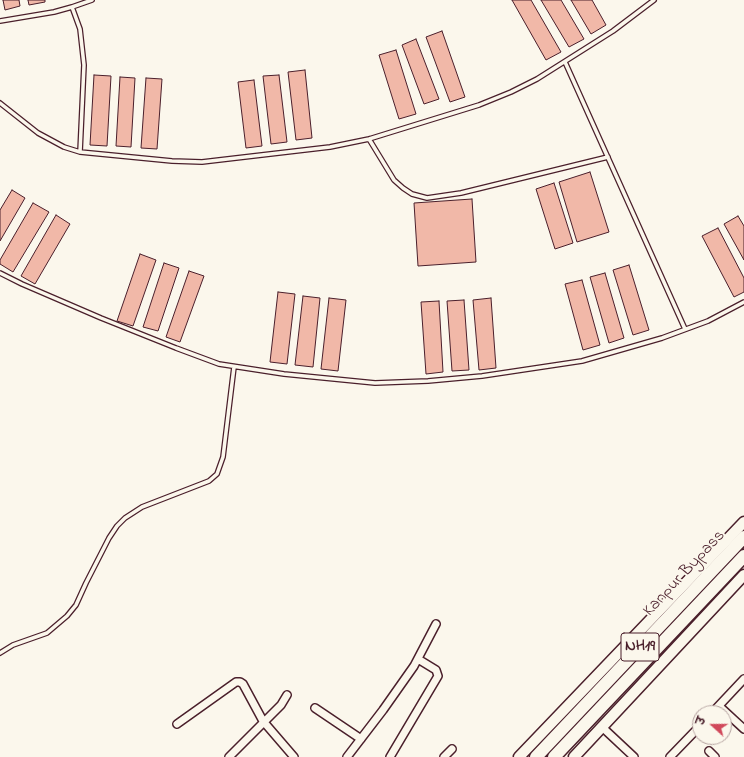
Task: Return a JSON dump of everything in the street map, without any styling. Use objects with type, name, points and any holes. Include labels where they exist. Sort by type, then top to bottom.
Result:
[{"type":"highway","name":"Kanpur Bypass","points":[[536,757],[744,537]]},
{"type":"highway","name":"Kanpur Bypass","points":[[554,757],[744,556]]},
{"type":"main road","points":[[519,757],[744,522]]},
{"type":"main road","points":[[574,757],[744,575]]},
{"type":"street","points":[[347,757],[418,659],[436,624]]},
{"type":"street","points":[[390,757],[438,676],[436,670],[418,659]]},
{"type":"street","points":[[720,705],[744,679]]},
{"type":"street","points":[[177,724],[236,682],[240,682],[243,684],[263,722],[290,756]]},
{"type":"street","points":[[229,757],[281,705],[287,695]]},
{"type":"street","points":[[315,708],[361,739]]},
{"type":"street","points":[[732,718],[744,729]]},
{"type":"street","points":[[602,727],[634,757]]},
{"type":"street","points":[[670,757],[692,734]]},
{"type":"street","points":[[444,757],[452,749]]},
{"type":"street","points":[[709,751],[715,757]]},
{"type":"lane","points":[[0,21],[72,8],[92,0]]},
{"type":"lane","points":[[0,103],[38,133],[64,147],[80,152],[172,161],[202,162],[330,147],[369,139],[478,105],[511,92],[537,79],[565,62],[613,31],[654,0]]},
{"type":"lane","points":[[72,8],[80,29],[84,65],[80,152]]},
{"type":"lane","points":[[565,62],[685,329]]},
{"type":"lane","points":[[369,139],[394,180],[412,194],[427,198],[461,193],[608,157]]},
{"type":"lane","points":[[0,273],[101,318],[219,364],[284,374],[375,384],[428,382],[482,376],[582,361],[662,338],[708,321],[744,302]]},
{"type":"lane","points":[[0,653],[13,645],[47,633],[67,616],[76,605],[116,526],[125,518],[142,507],[209,481],[217,474],[223,457],[234,367]]},
{"type":"building","points":[[3,0],[19,0],[20,6],[5,10]]},
{"type":"building","points":[[28,0],[45,0],[45,2],[29,5]]},
{"type":"building","points":[[512,0],[531,0],[561,52],[546,60]]},
{"type":"building","points":[[541,0],[561,0],[584,39],[569,47]]},
{"type":"building","points":[[571,0],[592,0],[606,25],[591,34]]},
{"type":"building","points":[[442,31],[465,97],[450,102],[426,37]]},
{"type":"building","points":[[416,39],[439,99],[424,104],[402,45]]},
{"type":"building","points":[[396,50],[416,114],[399,119],[379,55]]},
{"type":"building","points":[[305,70],[312,138],[296,140],[288,72]]},
{"type":"building","points":[[94,75],[111,76],[107,146],[90,145]]},
{"type":"building","points":[[279,75],[287,142],[271,144],[263,76]]},
{"type":"building","points":[[120,77],[135,78],[131,147],[116,146]]},
{"type":"building","points":[[146,78],[162,79],[157,149],[141,148]]},
{"type":"building","points":[[254,80],[262,146],[246,148],[238,82]]},
{"type":"building","points":[[590,172],[609,232],[577,242],[559,182]]},
{"type":"building","points":[[554,183],[573,243],[555,249],[536,189]]},
{"type":"building","points":[[12,190],[25,198],[0,241],[0,210]]},
{"type":"building","points":[[472,199],[476,262],[418,266],[414,203]]},
{"type":"building","points":[[33,203],[49,212],[13,272],[0,264],[0,260]]},
{"type":"building","points":[[56,215],[70,224],[35,284],[21,276]]},
{"type":"building","points":[[738,216],[744,226],[744,260],[724,224]]},
{"type":"building","points":[[718,228],[744,278],[744,292],[734,297],[702,236]]},
{"type":"building","points":[[140,254],[156,260],[133,326],[117,321]]},
{"type":"building","points":[[164,263],[179,268],[158,331],[143,327]]},
{"type":"building","points":[[629,265],[649,330],[633,335],[613,270]]},
{"type":"building","points":[[189,271],[204,276],[180,342],[166,337]]},
{"type":"building","points":[[605,273],[624,338],[609,343],[590,277]]},
{"type":"building","points":[[582,280],[600,345],[583,350],[565,284]]},
{"type":"building","points":[[278,292],[295,294],[287,364],[270,362]]},
{"type":"building","points":[[303,296],[320,298],[313,367],[295,365]]},
{"type":"building","points":[[329,298],[346,300],[338,371],[321,369]]},
{"type":"building","points":[[491,298],[496,368],[479,370],[473,300]]},
{"type":"building","points":[[464,300],[469,370],[452,371],[447,301]]},
{"type":"building","points":[[439,301],[443,372],[426,374],[421,302]]}]
